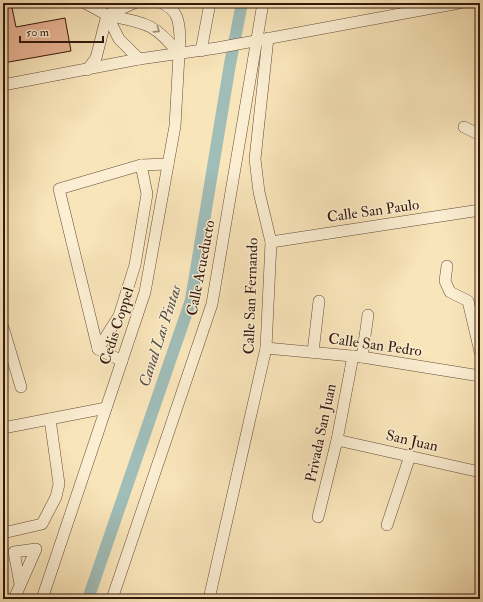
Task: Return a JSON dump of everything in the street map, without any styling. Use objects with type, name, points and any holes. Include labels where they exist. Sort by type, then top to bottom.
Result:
[{"type":"street","points":[[85,3],[107,15],[146,23],[165,36],[178,53]]},
{"type":"street","points":[[107,15],[134,3]]},
{"type":"street","name":"Cedis Coppel","points":[[42,599],[145,292],[175,126],[180,37],[179,22],[172,8],[162,3]]},
{"type":"street","points":[[201,50],[210,3]]},
{"type":"street","name":"Calle Acueducto","points":[[112,599],[212,304],[262,39],[263,3]]},
{"type":"street","points":[[3,85],[139,59],[243,44],[262,39],[459,3]]},
{"type":"street","points":[[107,15],[119,39],[139,59]]},
{"type":"street","points":[[87,70],[96,58],[107,15]]},
{"type":"street","name":"Calle San Fernando","points":[[209,599],[266,348],[271,242],[259,192],[255,159],[262,39]]},
{"type":"street","points":[[464,127],[480,135]]},
{"type":"street","points":[[122,361],[98,349],[59,189],[141,165],[168,164]]},
{"type":"street","points":[[98,349],[118,316],[135,265],[147,194],[141,165]]},
{"type":"street","name":"Calle San Paulo","points":[[271,242],[480,210]]},
{"type":"street","points":[[447,266],[445,281],[447,287],[450,292],[468,301],[480,352]]},
{"type":"street","points":[[313,352],[319,301]]},
{"type":"street","name":"Privada San Juan","points":[[318,517],[368,315]]},
{"type":"street","points":[[3,327],[21,387]]},
{"type":"street","name":"Calle San Pedro","points":[[266,348],[358,357],[480,376]]},
{"type":"street","points":[[3,428],[106,408]]},
{"type":"street","points":[[3,533],[42,524],[56,496],[59,484],[50,419]]},
{"type":"street","name":"San Juan","points":[[337,440],[480,472]]},
{"type":"street","points":[[387,525],[410,456]]},
{"type":"street","points":[[14,599],[20,584]]},
{"type":"building","points":[[3,3],[11,3],[16,27],[65,18],[71,51],[3,63]]},
{"type":"waterway","name":"Canal Las Pintas","points":[[88,599],[191,300],[230,64],[242,3]]}]
